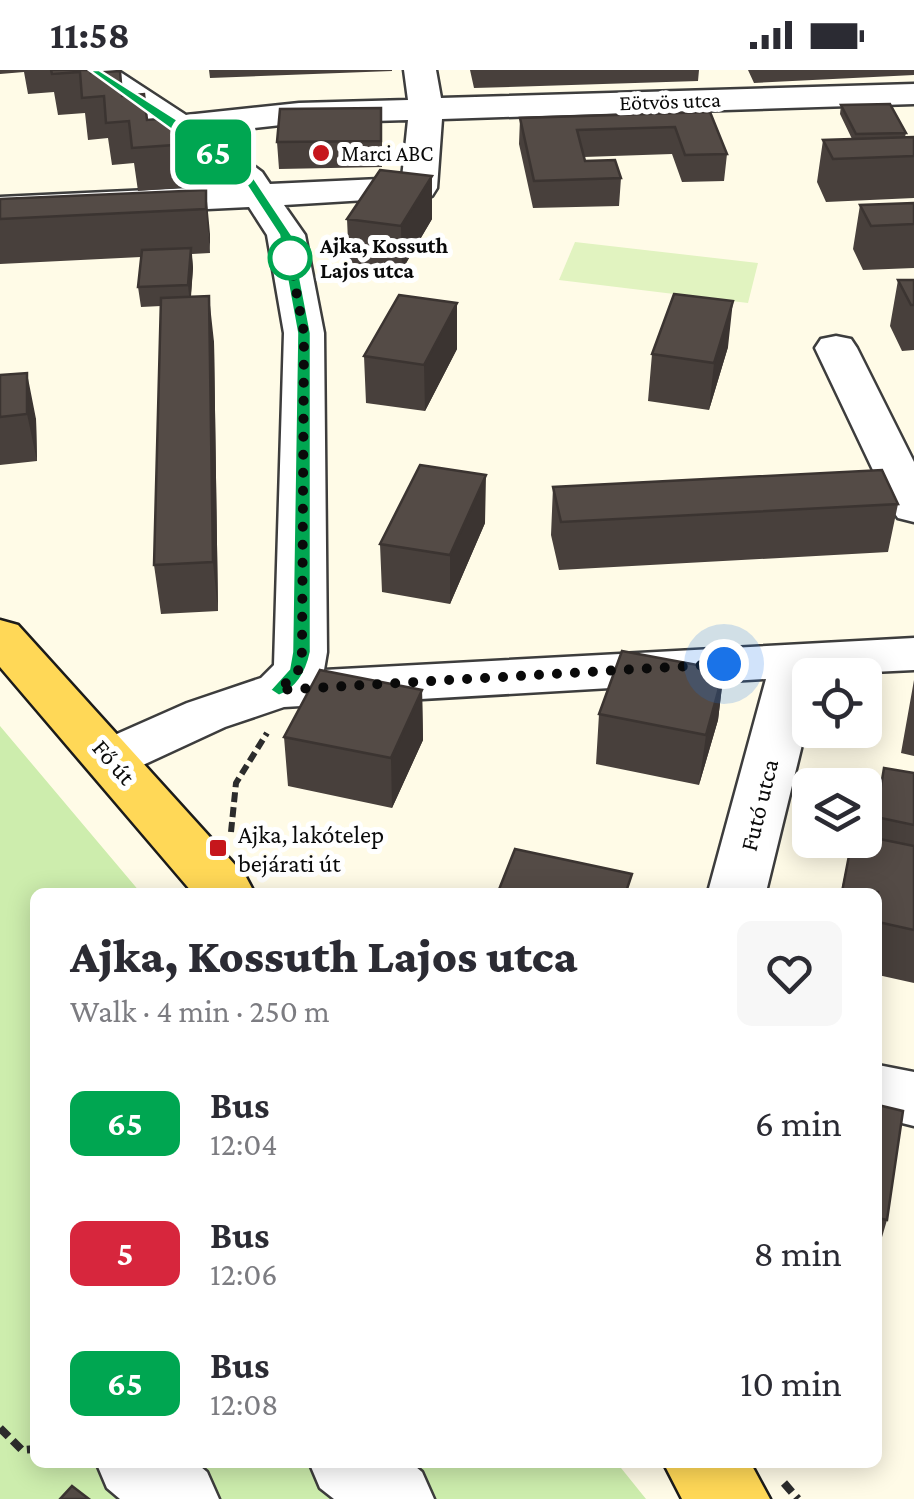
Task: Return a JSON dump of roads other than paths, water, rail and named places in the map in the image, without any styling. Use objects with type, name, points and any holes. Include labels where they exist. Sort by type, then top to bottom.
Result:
[{"type":"main road","name":"Fő út","points":[[0,636],[111,758],[221,888]]},
{"type":"main road","points":[[706,1468],[731,1499]]},
{"type":"street","points":[[95,70],[180,126],[249,180],[286,235],[304,333],[302,652],[298,671],[279,690]]},
{"type":"street","points":[[0,208],[419,188],[426,108],[420,70]]},
{"type":"street","name":"Eötvös utca","points":[[180,126],[299,113],[914,94]]},
{"type":"street","points":[[836,348],[914,508]]},
{"type":"street","points":[[836,658],[914,654]]},
{"type":"street","points":[[111,758],[206,714],[279,690],[792,660]]},
{"type":"street","name":"Futó utca","points":[[738,888],[792,679]]},
{"type":"street","points":[[882,1092],[914,1099]]},
{"type":"street","points":[[141,1468],[180,1499]]},
{"type":"street","points":[[355,1468],[395,1499]]},
{"type":"place","name":"Marci ABC","points":[[321,153]]},
{"type":"place","name":"Ajka, Kossuth Lajos utca","points":[[290,258]]},
{"type":"place","name":"Ajka, lakótelep bejárati út","points":[[218,848]]}]
